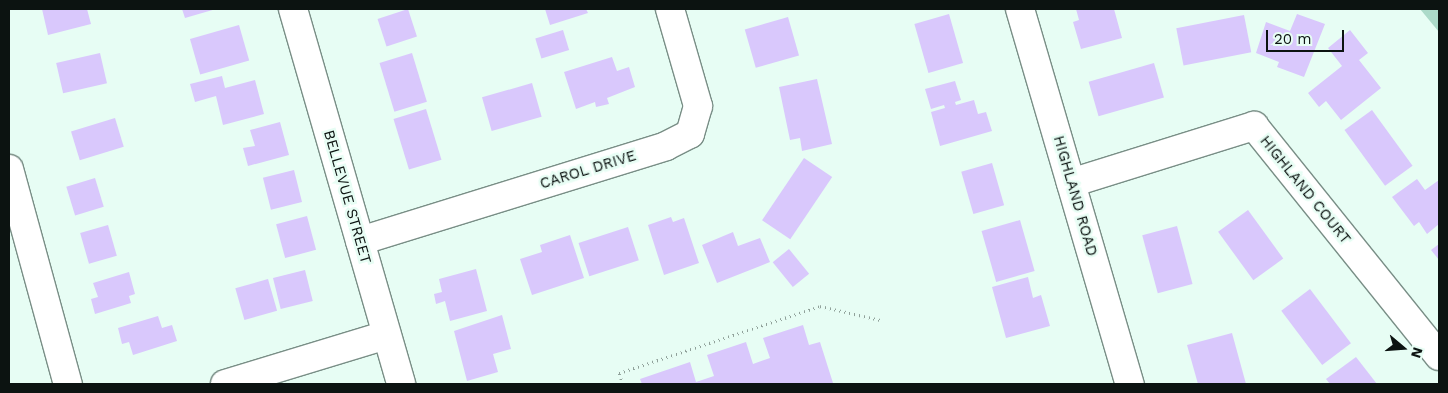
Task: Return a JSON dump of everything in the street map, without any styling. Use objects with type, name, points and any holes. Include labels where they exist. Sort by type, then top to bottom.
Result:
[{"type":"street","name":"BELLEVUE STREET","points":[[293,9],[401,384]]},
{"type":"street","name":"CAROL DRIVE","points":[[360,241],[666,146],[690,134],[698,106],[670,9]]},
{"type":"street","name":"HIGHLAND ROAD","points":[[1020,9],[1130,384]]},
{"type":"street","name":"HIGHLAND COURT","points":[[1071,183],[1254,126],[1439,356]]},
{"type":"street","points":[[9,169],[68,384]]},
{"type":"street","points":[[225,384],[386,335]]},
{"type":"path","points":[[623,384],[619,373],[820,306],[880,320]]},
{"type":"green space","points":[[1420,9],[1439,9],[1439,32]]},
{"type":"building","points":[[42,9],[87,9],[91,24],[48,35]]},
{"type":"building","points":[[182,9],[216,9],[185,18]]},
{"type":"building","points":[[408,9],[417,37],[387,46],[378,19]]},
{"type":"building","points":[[545,9],[586,9],[588,13],[550,25]]},
{"type":"building","points":[[1076,9],[1114,9],[1122,38],[1081,49],[1073,22],[1079,20]]},
{"type":"building","points":[[949,14],[963,63],[928,73],[914,24]]},
{"type":"building","points":[[1297,14],[1325,24],[1304,77],[1277,67],[1279,62],[1256,53],[1266,22],[1290,31]]},
{"type":"building","points":[[1244,15],[1251,52],[1184,65],[1176,28]]},
{"type":"building","points":[[788,17],[799,55],[756,68],[745,29]]},
{"type":"building","points":[[239,25],[249,61],[200,75],[190,39]]},
{"type":"building","points":[[563,30],[569,50],[541,59],[535,38]]},
{"type":"building","points":[[1350,30],[1368,53],[1359,60],[1381,88],[1341,120],[1326,101],[1319,107],[1308,93],[1342,66],[1328,48]]},
{"type":"building","points":[[100,53],[107,83],[63,93],[56,63]]},
{"type":"building","points":[[412,53],[427,102],[394,112],[379,63]]},
{"type":"building","points":[[612,57],[617,71],[629,67],[635,87],[607,98],[609,104],[596,107],[595,102],[576,109],[564,72]]},
{"type":"building","points":[[1154,63],[1164,98],[1099,116],[1089,82]]},
{"type":"building","points":[[222,76],[225,88],[255,80],[264,114],[223,125],[216,96],[195,102],[190,84]]},
{"type":"building","points":[[817,79],[832,144],[802,151],[800,138],[790,140],[779,87]]},
{"type":"building","points":[[955,81],[961,100],[955,102],[956,105],[974,100],[978,114],[986,112],[992,131],[940,146],[931,112],[945,108],[944,105],[931,109],[925,89]]},
{"type":"building","points":[[532,83],[542,117],[492,131],[482,97]]},
{"type":"building","points":[[426,109],[441,160],[409,170],[393,119]]},
{"type":"building","points":[[1372,110],[1413,166],[1385,186],[1344,130]]},
{"type":"building","points":[[115,118],[124,147],[80,160],[71,131]]},
{"type":"building","points":[[280,122],[289,155],[248,166],[243,148],[255,146],[250,130]]},
{"type":"building","points":[[804,158],[832,177],[790,239],[762,220]]},
{"type":"building","points":[[992,163],[1004,205],[973,214],[961,172]]},
{"type":"building","points":[[294,170],[302,202],[271,210],[263,178]]},
{"type":"building","points":[[95,178],[104,207],[75,215],[66,187]]},
{"type":"building","points":[[1417,179],[1425,190],[1439,180],[1439,224],[1427,234],[1419,222],[1414,226],[1392,197]]},
{"type":"building","points":[[1248,210],[1283,259],[1253,280],[1218,232]]},
{"type":"building","points":[[307,216],[316,250],[285,258],[276,224]]},
{"type":"building","points":[[671,217],[673,222],[684,218],[699,263],[664,275],[648,225]]},
{"type":"building","points":[[1020,220],[1035,271],[996,282],[982,231]]},
{"type":"building","points":[[108,225],[117,256],[89,264],[80,233]]},
{"type":"building","points":[[1177,226],[1193,284],[1158,293],[1142,235]]},
{"type":"building","points":[[628,227],[639,260],[589,276],[579,243]]},
{"type":"building","points":[[733,232],[738,246],[760,238],[770,262],[717,283],[702,245]]},
{"type":"building","points":[[570,235],[584,278],[532,295],[520,259],[542,252],[540,245]]},
{"type":"building","points":[[1439,244],[1439,260],[1431,250]]},
{"type":"building","points":[[789,249],[809,274],[793,287],[773,262]]},
{"type":"building","points":[[476,269],[487,311],[450,321],[445,301],[436,304],[434,294],[442,292],[439,279]]},
{"type":"building","points":[[305,270],[313,301],[281,309],[273,278]]},
{"type":"building","points":[[129,272],[135,294],[129,296],[131,303],[95,314],[91,299],[98,297],[93,283]]},
{"type":"building","points":[[1028,277],[1033,298],[1041,295],[1050,326],[1006,338],[992,287]]},
{"type":"building","points":[[268,279],[277,311],[244,320],[235,288]]},
{"type":"building","points":[[1310,289],[1351,343],[1322,365],[1281,311]]},
{"type":"building","points":[[502,315],[511,349],[493,354],[498,372],[467,381],[454,331]]},
{"type":"building","points":[[158,316],[162,328],[172,325],[177,341],[133,355],[129,342],[122,344],[118,328]]},
{"type":"building","points":[[803,325],[809,345],[820,342],[833,383],[642,384],[640,379],[690,362],[696,382],[714,376],[707,355],[746,342],[753,364],[770,358],[763,338]]},
{"type":"building","points":[[1232,333],[1246,384],[1198,384],[1187,345]]},
{"type":"building","points":[[1356,357],[1377,384],[1330,384],[1326,379]]}]
